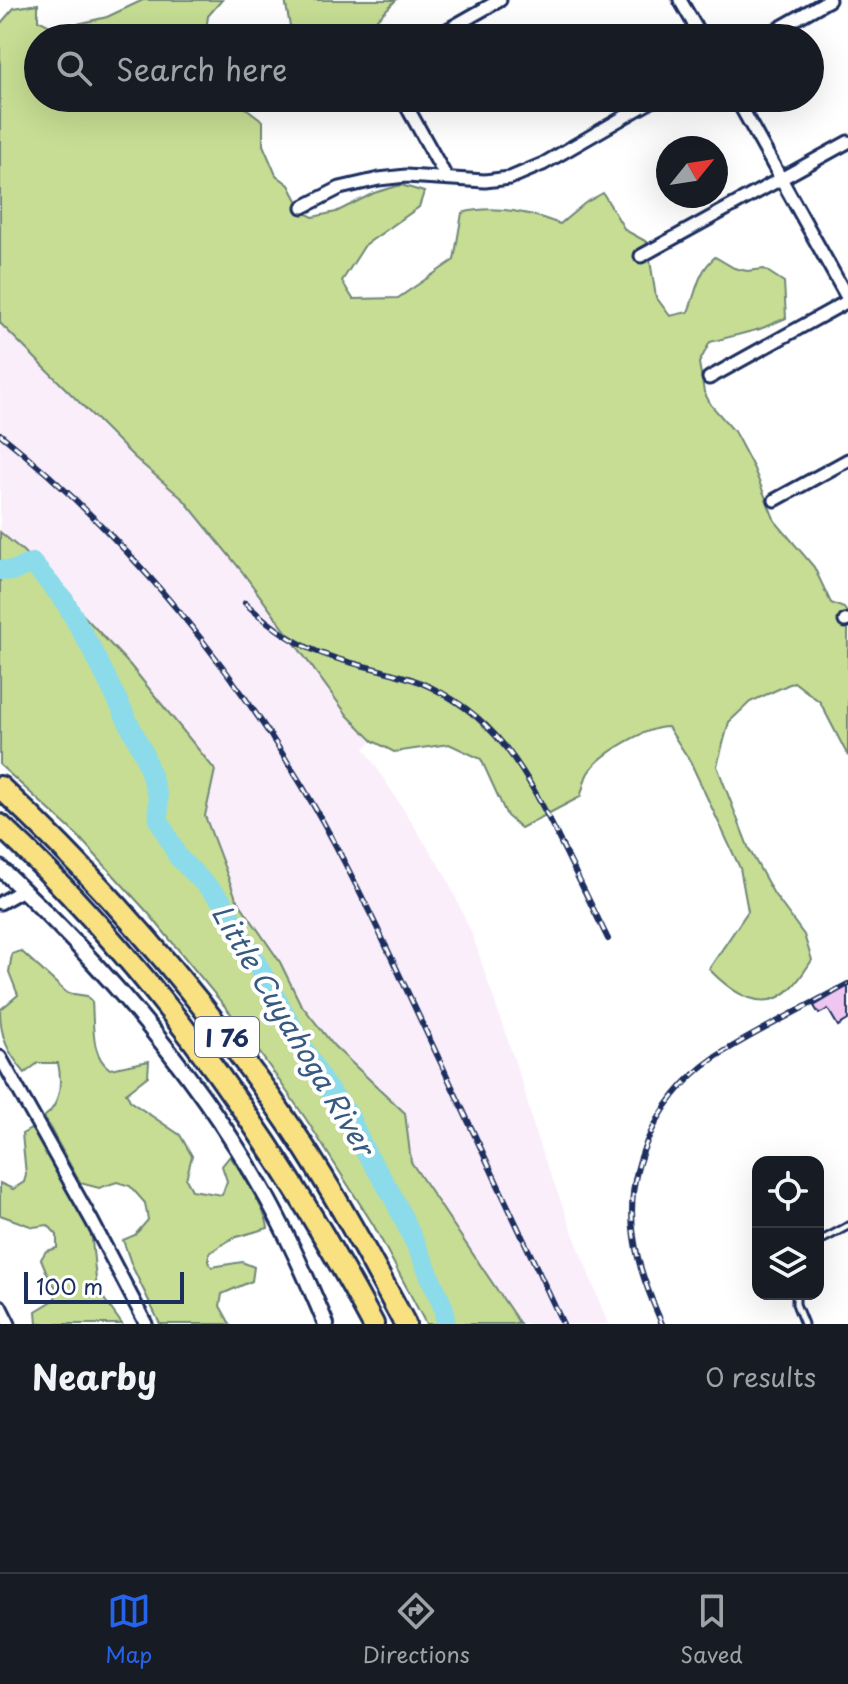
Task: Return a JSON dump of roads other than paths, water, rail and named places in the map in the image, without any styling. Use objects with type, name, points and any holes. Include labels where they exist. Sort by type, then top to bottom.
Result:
[{"type":"highway","name":"I 76","points":[[0,787],[132,920],[228,1039],[292,1129],[342,1209],[405,1324]]},
{"type":"highway","name":"I 76","points":[[0,825],[102,929],[176,1017],[218,1073],[294,1185],[373,1324]]},
{"type":"street","points":[[458,24],[500,0]]},
{"type":"street","points":[[680,0],[694,24]]},
{"type":"street","points":[[787,24],[829,0]]},
{"type":"street","points":[[410,112],[446,177]]},
{"type":"street","points":[[303,207],[340,188],[362,182],[406,176],[485,181],[510,178],[543,164],[633,112]]},
{"type":"street","points":[[709,378],[848,300],[744,112]]},
{"type":"street","points":[[641,256],[848,142]]},
{"type":"street","points":[[775,500],[848,460]]},
{"type":"street","points":[[0,868],[117,991],[220,1123],[277,1217],[326,1324]]},
{"type":"street","points":[[0,903],[23,890]]},
{"type":"street","points":[[0,1057],[146,1324]]},
{"type":"street","points":[[0,1306],[9,1324]]},
{"type":"lane","points":[[824,1239],[848,1226]]},
{"type":"lane","points":[[796,1300],[804,1324]]},
{"type":"waterway","name":"Little Cuyahoga River","points":[[0,570],[13,571],[32,563],[64,600],[144,754],[158,797],[159,820],[178,857],[222,901],[324,1084],[349,1115],[424,1262],[444,1309],[445,1324]]},
{"type":"railway","points":[[0,434],[48,474],[138,564],[220,663],[291,768],[369,911],[563,1324]]},
{"type":"railway","points":[[245,603],[304,646],[337,659],[419,682],[445,695],[488,727],[534,791],[608,939]]},
{"type":"railway","points":[[662,1324],[638,1259],[632,1210],[641,1156],[652,1131],[666,1107],[703,1067],[740,1042],[848,984]]}]
